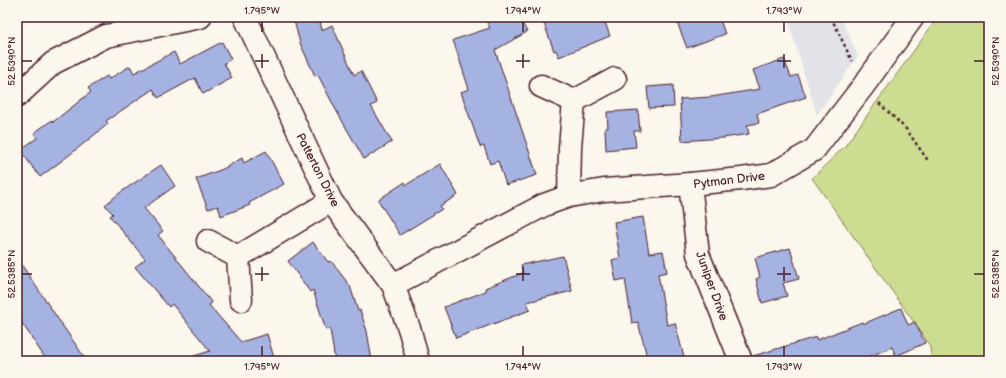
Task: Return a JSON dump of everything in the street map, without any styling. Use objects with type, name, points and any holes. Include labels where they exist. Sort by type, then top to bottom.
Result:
[{"type":"street","points":[[17,96],[53,63],[106,36],[200,17]]},
{"type":"street","name":"Patterton Drive","points":[[246,17],[331,201],[393,285],[410,331],[418,361]]},
{"type":"street","name":"Pytman Drive","points":[[393,285],[544,205],[569,196],[604,190],[690,184],[771,175],[814,150],[864,85],[912,17]]},
{"type":"street","points":[[574,101],[616,79]]},
{"type":"street","points":[[541,86],[574,101]]},
{"type":"street","points":[[569,196],[570,146],[574,101]]},
{"type":"street","name":"Juniper Drive","points":[[690,184],[698,254],[741,361]]},
{"type":"street","points":[[238,257],[331,201]]},
{"type":"street","points":[[208,241],[238,257]]},
{"type":"street","points":[[238,257],[241,300]]},
{"type":"path","points":[[831,17],[864,85],[882,107],[906,129],[929,162]]},
{"type":"shaded area","points":[[787,17],[841,17],[858,56],[817,115]]},
{"type":"green space","points":[[938,17],[989,17],[989,361],[931,361],[930,347],[923,335],[812,178],[845,146]]},
{"type":"building","points":[[293,17],[319,17],[322,30],[332,25],[354,75],[361,71],[377,103],[371,106],[392,142],[364,159],[318,75],[315,76],[300,43]]},
{"type":"building","points":[[484,17],[519,17],[527,32],[495,50],[537,175],[506,185],[498,161],[490,164],[484,146],[480,147],[461,92],[469,89],[453,40],[490,28]]},
{"type":"building","points":[[554,17],[603,17],[610,36],[559,57],[556,50],[554,51],[543,21]]},
{"type":"building","points":[[675,17],[719,17],[725,34],[687,48]]},
{"type":"building","points":[[222,42],[231,59],[224,63],[232,78],[203,94],[195,78],[158,98],[153,89],[106,121],[108,124],[40,177],[20,150],[37,138],[34,133],[52,120],[53,122],[91,92],[88,88],[107,76],[109,79],[130,66],[134,73],[174,52],[180,64]]},
{"type":"building","points":[[784,59],[791,77],[798,75],[806,97],[757,114],[759,123],[747,125],[749,134],[723,138],[682,141],[680,99],[711,97],[760,89],[753,70]]},
{"type":"building","points":[[673,85],[674,107],[649,108],[647,87]]},
{"type":"building","points":[[638,110],[640,131],[634,131],[636,147],[606,150],[605,128],[608,128],[607,112]]},
{"type":"building","points":[[266,151],[284,184],[249,203],[250,205],[221,216],[218,206],[208,209],[196,179],[223,169],[242,158],[244,163]]},
{"type":"building","points":[[440,164],[458,195],[440,206],[442,209],[400,235],[378,200],[405,182],[406,185]]},
{"type":"building","points":[[161,165],[175,186],[144,208],[163,231],[158,235],[212,303],[209,305],[241,342],[267,334],[274,358],[264,361],[195,361],[194,356],[210,351],[172,304],[169,307],[135,267],[145,259],[110,216],[113,214],[105,205],[121,192]]},
{"type":"building","points":[[643,217],[649,253],[663,251],[667,272],[658,274],[667,325],[675,323],[685,361],[648,361],[638,322],[632,323],[625,279],[616,281],[612,260],[620,258],[614,222]]},
{"type":"building","points":[[313,242],[328,262],[331,261],[350,286],[358,311],[360,310],[367,331],[372,361],[335,361],[330,329],[326,330],[313,290],[310,292],[288,261]]},
{"type":"building","points":[[790,248],[799,279],[783,283],[787,296],[762,303],[756,279],[760,277],[755,258]]},
{"type":"building","points":[[563,256],[572,291],[527,302],[530,310],[456,338],[444,307],[486,291],[485,288],[523,273],[521,265]]},
{"type":"building","points":[[17,258],[87,361],[47,361],[17,316]]},
{"type":"building","points":[[901,308],[908,325],[915,322],[925,343],[896,356],[892,347],[859,361],[754,361],[753,356],[816,337],[817,340],[862,322],[863,324]]}]
